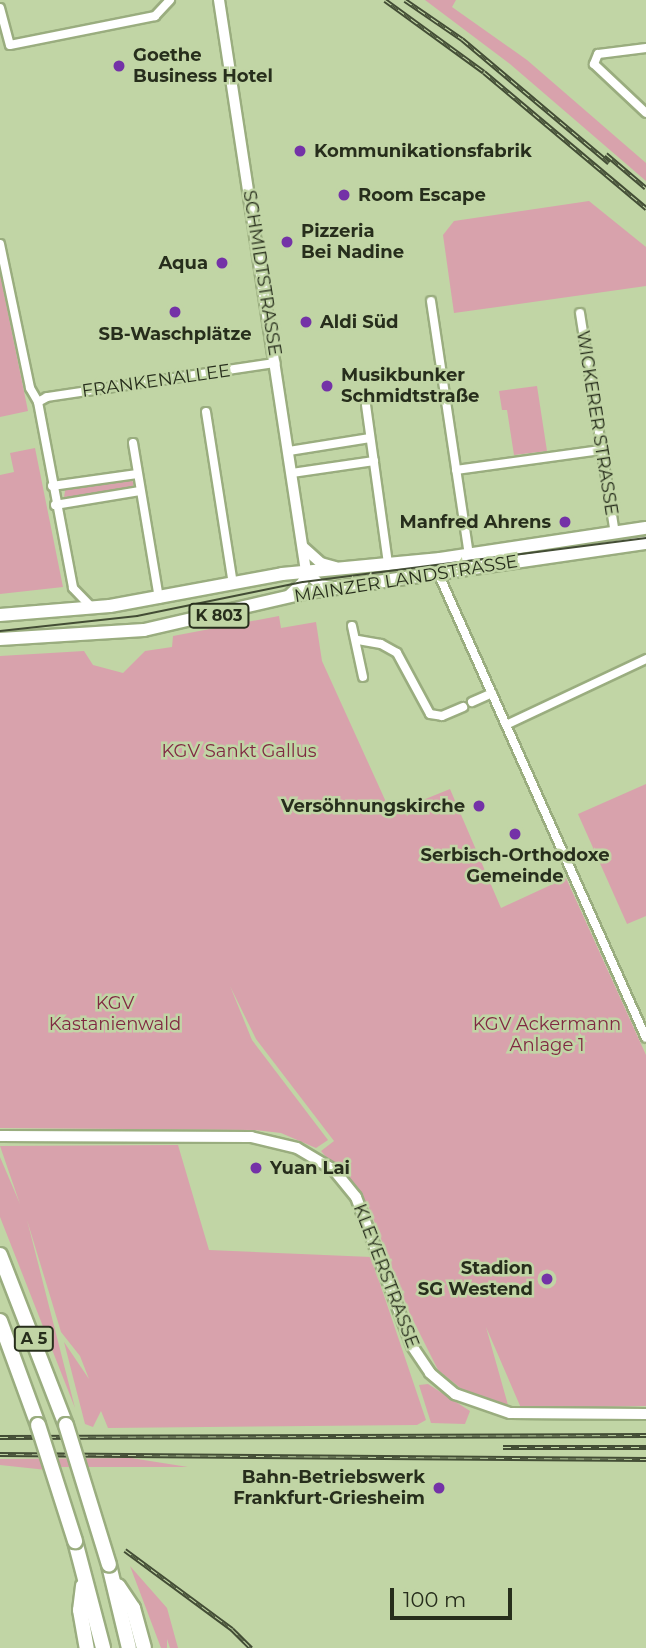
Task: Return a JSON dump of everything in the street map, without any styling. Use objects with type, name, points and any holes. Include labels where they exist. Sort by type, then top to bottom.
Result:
[{"type":"highway","name":"A 5","points":[[0,1255],[66,1425],[111,1571],[129,1648]]},
{"type":"highway","name":"A 5","points":[[0,1321],[38,1425],[75,1541],[103,1648]]},
{"type":"highway","points":[[111,1571],[133,1608],[144,1648]]},
{"type":"highway","points":[[84,1581],[80,1610],[87,1648]]},
{"type":"main road","name":"SCHMIDTSTRASSE","points":[[219,0],[306,571]]},
{"type":"main road","name":"MAINZER LANDSTRASSE","points":[[0,615],[61,612],[159,599],[306,571],[468,555],[646,528]]},
{"type":"main road","name":"MAINZER LANDSTRASSE","points":[[0,639],[144,629],[337,588],[646,543]]},
{"type":"main road","points":[[303,547],[321,563],[341,568]]},
{"type":"main road","points":[[286,598],[303,583],[306,571],[320,584],[337,588]]},
{"type":"street","points":[[0,8],[10,45],[155,16],[170,0]]},
{"type":"street","points":[[646,48],[598,54],[594,64],[646,113]]},
{"type":"street","points":[[0,244],[30,388],[38,402],[72,588],[92,608]]},
{"type":"street","points":[[431,301],[468,555]]},
{"type":"street","name":"WICKERER STRASSE","points":[[580,313],[615,533]]},
{"type":"street","name":"FRANKENALLEE","points":[[38,402],[47,397],[275,363]]},
{"type":"street","points":[[366,405],[388,564]]},
{"type":"street","points":[[206,412],[233,584]]},
{"type":"street","points":[[289,450],[370,438]]},
{"type":"street","points":[[132,443],[159,599]]},
{"type":"street","points":[[456,470],[601,450]]},
{"type":"street","points":[[292,473],[374,461]]},
{"type":"street","points":[[52,486],[138,474]]},
{"type":"street","points":[[55,505],[140,491]]},
{"type":"street","points":[[438,573],[646,1038]]},
{"type":"street","points":[[61,612],[72,588]]},
{"type":"street","points":[[352,625],[358,640],[363,677]]},
{"type":"street","points":[[358,640],[381,644],[397,653],[430,714],[442,716],[463,706]]},
{"type":"street","points":[[506,725],[646,659]]},
{"type":"street","points":[[472,702],[492,693]]},
{"type":"street","name":"KLEYERSTRASSE","points":[[0,1136],[239,1137],[297,1147],[334,1170],[356,1197],[412,1346],[430,1373],[455,1394],[510,1413],[646,1414]]},
{"type":"green space","points":[[425,0],[456,0],[452,7],[527,60],[646,163],[646,181],[510,64]]},
{"type":"green space","points":[[589,201],[646,247],[646,286],[454,313],[443,235],[454,221]]},
{"type":"green space","points":[[0,274],[28,411],[0,417]]},
{"type":"green space","points":[[537,386],[547,451],[514,455],[507,410],[502,410],[499,391]]},
{"type":"green space","points":[[35,448],[63,587],[0,594],[0,475],[14,472],[10,453]]},
{"type":"green space","points":[[128,477],[134,483],[131,490],[64,497],[66,486]]},
{"type":"green space","points":[[279,616],[281,628],[316,622],[322,661],[391,813],[450,789],[501,908],[566,878],[646,1055],[646,1406],[521,1408],[486,1327],[508,1405],[464,1391],[438,1370],[410,1314],[368,1205],[321,1151],[334,1141],[256,1039],[230,986],[252,1040],[328,1140],[316,1148],[281,1133],[255,1130],[0,1128],[0,656],[84,651],[93,665],[123,673],[145,651],[172,647],[173,636]]},
{"type":"green space","points":[[646,784],[646,916],[627,924],[578,814]]},
{"type":"green space","points":[[178,1145],[209,1250],[371,1257],[426,1420],[417,1425],[108,1428],[101,1411],[93,1427],[85,1424],[64,1342],[89,1379],[80,1356],[61,1332],[27,1220],[75,1408],[0,1217],[0,1157],[20,1204],[0,1146]]},
{"type":"green space","points":[[428,1384],[470,1411],[465,1424],[431,1423],[419,1385]]},
{"type":"green space","points":[[131,1458],[188,1467],[61,1467],[56,1471],[0,1465],[0,1459]]},
{"type":"green space","points":[[130,1566],[167,1608],[178,1648],[170,1648],[167,1639],[167,1648],[161,1648]]},
{"type":"tram line","points":[[0,631],[137,616],[303,582],[646,538]]},
{"type":"railway","points":[[385,0],[484,72],[646,208]]},
{"type":"railway","points":[[405,0],[462,39],[609,163]]},
{"type":"railway","points":[[606,154],[646,188]]},
{"type":"railway","points":[[0,1437],[646,1435]]},
{"type":"railway","points":[[503,1447],[646,1447]]},
{"type":"railway","points":[[0,1454],[646,1459]]},
{"type":"railway","points":[[125,1550],[232,1629],[251,1648]]},
{"type":"place","name":"Goethe Business Hotel","points":[[119,66]]},
{"type":"place","name":"Kommunikationsfabrik","points":[[300,151]]},
{"type":"place","name":"Room Escape","points":[[344,195]]},
{"type":"place","name":"Pizzeria Bei Nadine","points":[[287,242]]},
{"type":"place","name":"Aqua","points":[[222,263]]},
{"type":"place","name":"SB-Waschplätze","points":[[175,312]]},
{"type":"place","name":"Aldi Süd","points":[[306,322]]},
{"type":"place","name":"Musikbunker Schmidtstraße","points":[[327,386]]},
{"type":"place","name":"Manfred Ahrens","points":[[565,522]]},
{"type":"place","name":"Versöhnungskirche","points":[[479,806]]},
{"type":"place","name":"Serbisch-Orthodoxe Gemeinde","points":[[515,834]]},
{"type":"place","name":"Yuan Lai","points":[[256,1168]]},
{"type":"place","name":"Stadion SG Westend","points":[[547,1279]]},
{"type":"place","name":"Bahn-Betriebswerk Frankfurt-Griesheim","points":[[439,1488]]},
{"type":"park label","name":"KGV Sankt Gallus","points":[[239,751]]},
{"type":"park label","name":"KGV Kastanienwald","points":[[115,1014]]},
{"type":"park label","name":"KGV Ackermann Anlage 1","points":[[547,1035]]}]
